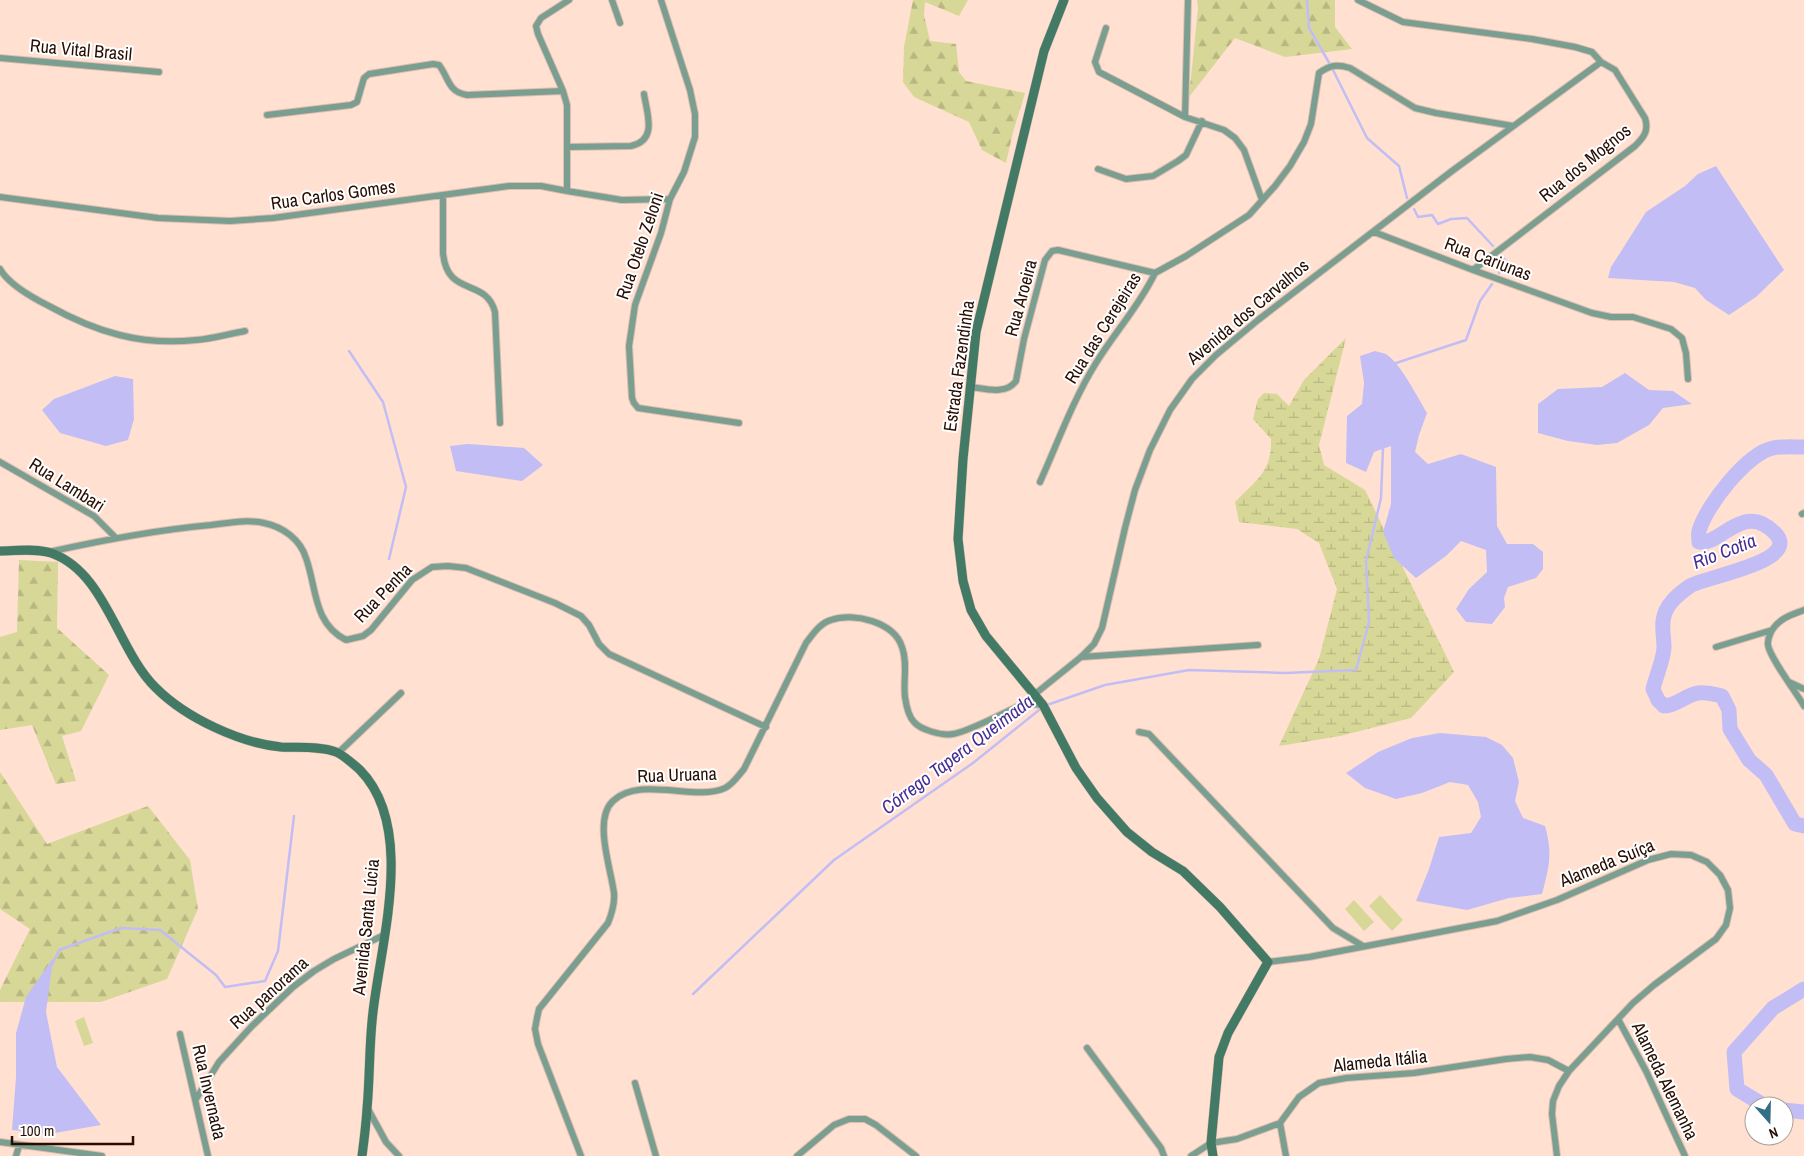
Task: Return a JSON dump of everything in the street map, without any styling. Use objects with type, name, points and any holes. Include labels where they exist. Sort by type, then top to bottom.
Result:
[{"type":"street","points":[[566,191],[567,105],[536,26],[540,18],[569,0]]},
{"type":"street","points":[[612,0],[620,23]]},
{"type":"street","name":"Rua Otelo Zeloni","points":[[661,0],[690,90],[695,114],[695,137],[684,172],[670,200],[661,233],[634,305],[629,346],[634,403],[638,408],[739,423]]},
{"type":"street","name":"Estrada Fazendinha","points":[[1035,694],[986,636],[972,610],[963,582],[958,539],[978,323],[1044,51],[1064,0]]},
{"type":"street","points":[[1185,117],[1188,0]]},
{"type":"street","points":[[1358,0],[1403,22],[1532,39],[1575,47],[1592,52],[1601,62]]},
{"type":"street","points":[[1106,28],[1096,62],[1099,72],[1185,117],[1202,121],[1224,130],[1235,138],[1244,150],[1262,200]]},
{"type":"street","name":"Rua Vital Brasil","points":[[0,58],[159,72]]},
{"type":"street","name":"Avenida dos Carvalhos","points":[[1035,694],[1082,656],[1094,644],[1102,628],[1124,528],[1135,490],[1150,450],[1170,410],[1192,379],[1216,355],[1258,320],[1513,126],[1601,62]]},
{"type":"street","name":"Rua dos Mognos","points":[[1473,270],[1635,146],[1645,136],[1647,126],[1644,118],[1616,70],[1601,62]]},
{"type":"street","points":[[267,116],[351,105],[357,102],[364,78],[369,74],[378,71],[433,64],[439,65],[458,94],[562,91]]},
{"type":"street","points":[[1155,273],[1225,232],[1249,215],[1262,200],[1290,166],[1304,142],[1311,124],[1320,73],[1328,66],[1340,65],[1350,68],[1415,108],[1436,114],[1513,126]]},
{"type":"street","points":[[567,147],[631,146],[641,143],[646,137],[649,126],[644,94]]},
{"type":"street","points":[[1098,169],[1126,180],[1153,176],[1178,162],[1186,155],[1202,121]]},
{"type":"street","name":"Rua Carlos Gomes","points":[[0,197],[158,218],[230,221],[273,218],[509,186],[541,186],[622,200],[670,200]]},
{"type":"street","points":[[443,195],[444,262],[448,271],[454,280],[486,295],[492,303],[495,312],[500,424]]},
{"type":"street","name":"Rua Cariunas","points":[[1374,232],[1592,313],[1611,317],[1633,317],[1671,329],[1682,338],[1686,353],[1688,378]]},
{"type":"street","name":"Rua Aroeira","points":[[971,387],[993,390],[1013,386],[1016,381],[1024,339],[1045,260],[1052,251],[1058,250],[1155,273]]},
{"type":"street","points":[[0,269],[31,297],[66,316],[110,334],[149,341],[196,340],[245,331]]},
{"type":"street","name":"Rua das Cerejeiras","points":[[1040,482],[1078,394],[1127,316],[1144,295],[1155,273]]},
{"type":"street","name":"Rua Lambari","points":[[0,462],[94,516],[115,537]]},
{"type":"street","name":"Rua Penha","points":[[49,552],[115,537],[241,522],[264,523],[280,528],[288,533],[302,547],[325,622],[337,636],[346,640],[363,636],[371,630],[412,580],[420,574],[432,567],[466,568],[555,603],[581,616],[589,625],[599,644],[608,654],[766,727]]},
{"type":"street","points":[[0,551],[30,550],[49,552],[69,563],[92,585],[150,682],[174,704],[216,727],[251,741],[280,747],[325,750],[338,753],[401,693]]},
{"type":"street","points":[[1804,610],[1777,622],[1768,638],[1768,646],[1777,664],[1804,706]]},
{"type":"street","name":"Rua Uruana","points":[[581,1156],[538,1044],[535,1029],[539,1009],[608,923],[613,910],[614,894],[604,828],[604,814],[613,801],[629,792],[649,789],[713,792],[726,788],[744,770],[806,643],[817,629],[829,620],[845,617],[861,619],[886,627],[896,635],[902,646],[905,659],[905,696],[908,711],[914,722],[924,728],[940,734],[953,734],[1019,706],[1030,704],[1045,708]]},
{"type":"street","points":[[1716,647],[1772,630]]},
{"type":"street","points":[[1082,656],[1258,645]]},
{"type":"street","points":[[1790,682],[1804,689]]},
{"type":"street","points":[[1035,694],[1045,708],[1076,768],[1097,798],[1127,832],[1152,852],[1183,871],[1220,907],[1268,962],[1228,1033],[1219,1057],[1211,1143],[1213,1156]]},
{"type":"street","points":[[1139,732],[1149,734],[1333,928],[1363,946]]},
{"type":"street","name":"Avenida Santa Lúcia","points":[[338,753],[352,763],[372,785],[381,800],[386,816],[391,861],[390,889],[373,1014],[362,1156]]},
{"type":"street","name":"Alameda Suíça","points":[[1268,962],[1497,921],[1557,900],[1648,860],[1671,854],[1691,855],[1707,862],[1720,875],[1728,890],[1730,908],[1726,925],[1716,939],[1633,1003],[1569,1071],[1559,1086],[1553,1101],[1552,1114],[1557,1156]]},
{"type":"street","name":"Rua panorama","points":[[196,1099],[218,1062],[293,987],[334,959],[384,935]]},
{"type":"street","name":"Alameda Alemanha","points":[[1618,1019],[1646,1071],[1685,1156]]},
{"type":"street","name":"Rua Invernada","points":[[180,1034],[208,1156]]},
{"type":"street","points":[[1088,1048],[1161,1148],[1164,1156]]},
{"type":"street","name":"Alameda Itália","points":[[1280,1123],[1299,1096],[1319,1083],[1346,1078],[1414,1073],[1530,1057],[1548,1060],[1569,1071]]},
{"type":"street","points":[[635,1083],[656,1156]]},
{"type":"street","points":[[367,1108],[386,1142],[398,1156]]},
{"type":"street","points":[[797,1156],[834,1125],[850,1119],[865,1119],[876,1125],[916,1156]]},
{"type":"street","points":[[1191,1156],[1211,1143],[1237,1139],[1280,1123],[1286,1156]]},
{"type":"street","points":[[0,1142],[102,1156]]},
{"type":"street","points":[[16,1156],[19,1146]]},
{"type":"green space","points":[[913,0],[968,0],[959,16],[925,2],[924,15],[930,41],[956,44],[959,72],[966,81],[1025,93],[1006,163],[982,150],[969,122],[914,97],[903,82],[904,47]]},
{"type":"green space","points":[[1197,0],[1335,0],[1335,27],[1352,49],[1285,57],[1235,38],[1189,97],[1198,8]]},
{"type":"green space","points":[[1346,338],[1319,445],[1324,465],[1365,490],[1454,672],[1411,718],[1340,736],[1279,746],[1319,659],[1337,589],[1319,543],[1297,529],[1239,522],[1235,502],[1261,475],[1269,460],[1271,439],[1253,419],[1258,399],[1264,393],[1277,394],[1289,406],[1304,380]]},
{"type":"green space","points":[[19,560],[58,562],[57,628],[109,675],[81,731],[62,736],[76,781],[56,784],[32,725],[0,730],[0,637],[17,632]]},
{"type":"green space","points":[[0,772],[47,844],[148,806],[190,860],[198,909],[167,979],[101,1002],[0,1002],[0,990],[30,929],[0,909]]},
{"type":"green space","points":[[1380,895],[1403,920],[1392,931],[1369,906]]},
{"type":"green space","points":[[1354,900],[1374,922],[1364,931],[1345,909]]},
{"type":"green space","points":[[84,1017],[93,1043],[84,1046],[75,1021]]},
{"type":"shaded area","points":[[1716,166],[1784,270],[1756,297],[1729,315],[1706,300],[1695,288],[1674,282],[1608,278],[1611,267],[1646,212],[1685,186],[1698,174]]},
{"type":"shaded area","points":[[1375,351],[1386,354],[1392,359],[1409,382],[1427,413],[1415,452],[1428,464],[1461,454],[1496,467],[1497,526],[1507,544],[1533,544],[1543,552],[1543,569],[1536,578],[1508,587],[1504,598],[1505,607],[1492,624],[1466,622],[1456,609],[1469,589],[1487,572],[1486,550],[1461,541],[1446,556],[1416,578],[1394,558],[1383,532],[1391,504],[1391,446],[1374,452],[1366,472],[1346,463],[1347,416],[1362,404],[1364,383],[1360,356]]},
{"type":"shaded area","points":[[1625,373],[1649,390],[1673,391],[1692,404],[1663,408],[1649,425],[1617,443],[1597,445],[1568,441],[1538,433],[1538,404],[1558,389],[1602,387]]},
{"type":"shaded area","points":[[115,376],[133,379],[134,419],[128,440],[106,446],[60,433],[42,410],[54,399]]},
{"type":"shaded area","points":[[468,444],[524,448],[543,465],[522,481],[456,471],[450,446]]},
{"type":"shaded area","points":[[1440,733],[1486,737],[1502,745],[1513,758],[1519,782],[1515,801],[1523,818],[1545,826],[1549,845],[1549,860],[1542,894],[1509,898],[1467,910],[1416,901],[1439,837],[1471,833],[1481,817],[1478,802],[1468,785],[1450,782],[1422,793],[1396,799],[1365,788],[1346,773],[1378,752],[1412,738]]},
{"type":"shaded area","points":[[53,958],[46,1012],[57,1067],[101,1125],[49,1134],[12,1130],[16,1077],[16,1033],[26,997]]},
{"type":"waterway","name":"Córrego Tapera Queimada","points":[[1307,0],[1309,28],[1331,66],[1367,138],[1399,166],[1407,198]]},
{"type":"waterway","name":"Córrego Tapera Queimada","points":[[1414,209],[1418,217],[1432,215],[1438,224],[1451,219],[1467,218],[1493,246]]},
{"type":"waterway","name":"Córrego Tapera Queimada","points":[[1499,273],[1507,262],[1502,257]]},
{"type":"waterway","name":"Córrego Tapera Queimada","points":[[1393,364],[1466,340],[1480,301],[1492,284]]},
{"type":"waterway","points":[[349,351],[383,402],[406,487],[389,559]]},
{"type":"waterway","name":"Córrego Tapera Queimada","points":[[693,994],[834,860],[973,763],[1044,706],[1105,685],[1189,670],[1285,673],[1356,670],[1369,622],[1366,561],[1381,498],[1383,447]]},
{"type":"waterway","name":"Rio Cotia","points":[[1804,447],[1777,447],[1763,452],[1740,470],[1710,508],[1699,531],[1699,542],[1707,542],[1733,527],[1753,521],[1763,524],[1775,533],[1780,543],[1775,552],[1764,560],[1690,586],[1672,601],[1664,615],[1664,648],[1653,689],[1658,700],[1664,706],[1669,706],[1698,693],[1722,696],[1729,710],[1730,729],[1749,760],[1766,775],[1795,824],[1804,826]]},
{"type":"waterway","points":[[52,965],[59,950],[121,928],[160,930],[216,975],[225,987],[265,981],[278,951],[294,816]]},
{"type":"waterway","name":"Rio Cotia","points":[[1749,1096],[1737,1089],[1734,1052],[1773,1008],[1804,989]]},
{"type":"waterway","name":"Rio Cotia","points":[[1794,1111],[1804,1112]]}]
